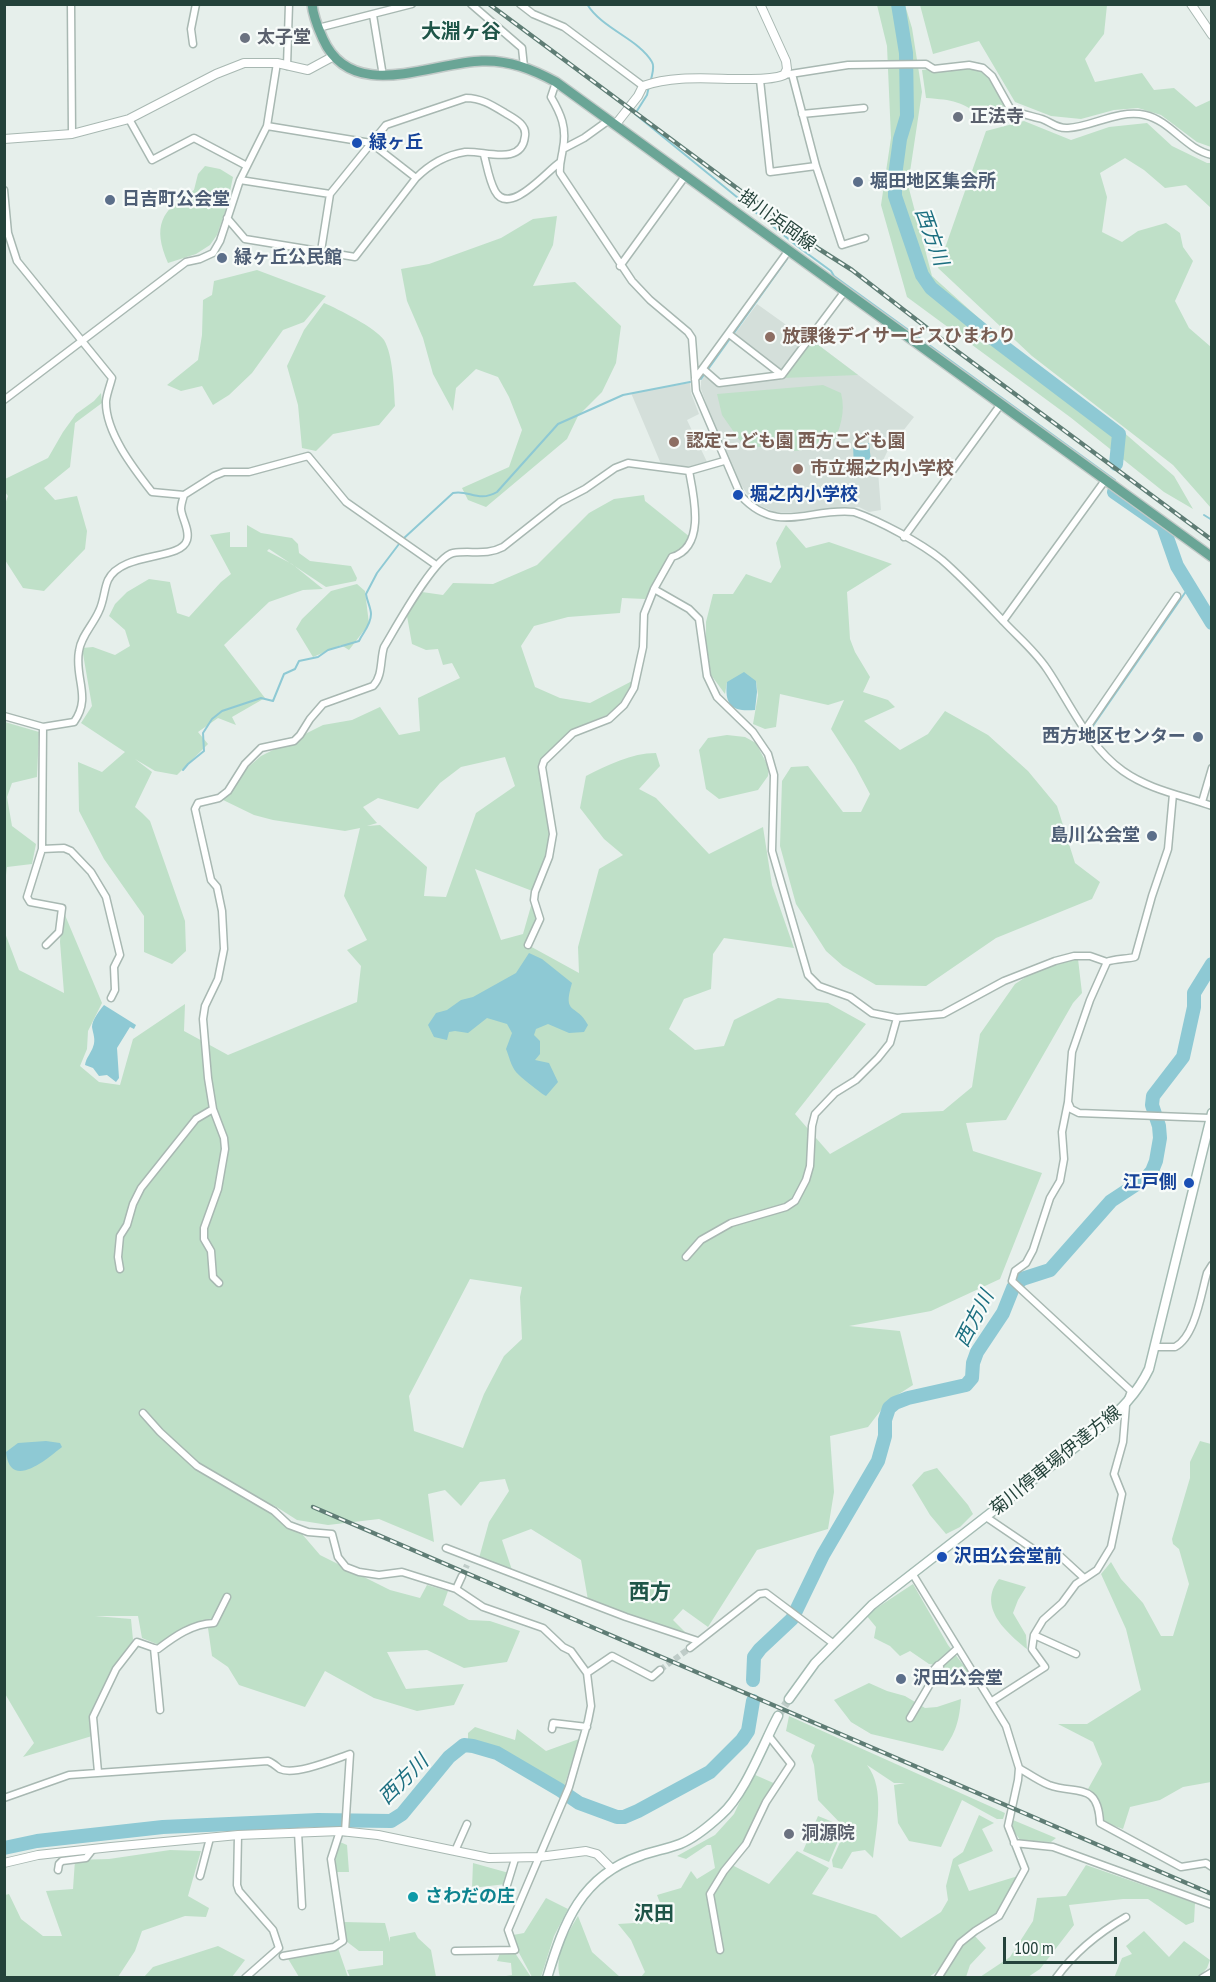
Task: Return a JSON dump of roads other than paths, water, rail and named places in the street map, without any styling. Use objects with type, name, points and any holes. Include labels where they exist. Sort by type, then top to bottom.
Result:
[{"type":"main road","points":[[312,4],[318,28],[326,47],[333,56]]},
{"type":"main road","name":"掛川浜岡線","points":[[333,56],[352,68],[383,76],[402,75],[481,61],[524,67],[556,82],[1212,557]]},
{"type":"main road","name":"菊川停車場伊達方線","points":[[789,1699],[815,1663],[872,1605],[1100,1428],[1126,1405],[1143,1382],[1155,1347],[1211,1120]]},
{"type":"main road","points":[[547,1977],[563,1927],[588,1887],[612,1869],[638,1856],[681,1844],[705,1829],[724,1813],[737,1796],[778,1716]]},
{"type":"street","points":[[71,4],[72,134]]},
{"type":"street","points":[[193,44],[191,28],[196,4]]},
{"type":"street","points":[[287,66],[289,4]]},
{"type":"street","points":[[318,28],[412,4]]},
{"type":"street","points":[[471,4],[522,48],[524,67]]},
{"type":"street","points":[[520,4],[533,14],[564,27],[643,86]]},
{"type":"street","points":[[760,4],[786,61],[788,74],[842,245],[865,238]]},
{"type":"street","points":[[1191,4],[1212,35]]},
{"type":"street","points":[[374,15],[383,76]]},
{"type":"street","points":[[4,139],[72,134],[129,119],[244,63],[277,63],[308,70],[333,56]]},
{"type":"street","points":[[4,400],[186,262],[213,253],[220,242],[240,180],[267,126],[277,63]]},
{"type":"street","points":[[564,149],[613,122],[638,96],[643,86],[652,83],[694,79],[760,80],[848,65],[926,64],[934,69],[969,65],[983,68],[992,76],[1011,110],[1041,119],[1054,126],[1071,128],[1124,115],[1145,115],[1163,123],[1192,147],[1212,155]]},
{"type":"street","points":[[760,80],[770,172],[816,166]]},
{"type":"street","points":[[556,82],[551,96],[564,121],[565,132],[560,173],[632,281],[650,300],[688,332],[694,348],[696,391],[703,412],[741,496],[750,506],[761,513],[778,518],[842,511],[854,512],[923,546],[943,561],[1004,621],[1046,667],[1102,753],[1139,782],[1212,806]]},
{"type":"street","points":[[227,218],[245,239],[355,257],[416,178],[428,167],[466,152],[506,155],[516,150],[524,142],[526,133],[522,124],[476,98],[466,98],[386,125],[330,195],[321,251]]},
{"type":"street","points":[[802,114],[864,108]]},
{"type":"street","points":[[129,119],[152,160],[194,138],[247,166]]},
{"type":"street","points":[[267,126],[371,143],[416,178]]},
{"type":"street","points":[[484,155],[495,193],[502,198],[516,198],[523,194],[560,163]]},
{"type":"street","points":[[620,266],[686,175]]},
{"type":"street","points":[[240,180],[330,195]]},
{"type":"street","points":[[4,190],[8,233],[17,261],[112,378],[106,400],[107,411],[117,440],[131,465],[152,492],[184,495],[224,472],[249,472],[308,456],[346,502],[436,565]]},
{"type":"street","points":[[695,379],[705,371],[789,250]]},
{"type":"street","points":[[705,371],[719,382],[782,375],[845,291]]},
{"type":"street","points":[[731,335],[782,375]]},
{"type":"street","points":[[904,537],[1001,404]]},
{"type":"street","points":[[219,1283],[213,1277],[211,1251],[204,1239],[204,1228],[223,1168],[225,1149],[224,1138],[213,1109],[203,1019],[205,1006],[218,979],[225,949],[222,911],[217,887],[211,880],[195,809],[198,803],[219,798],[228,791],[245,764],[261,748],[294,741],[323,704],[373,686],[380,672],[380,658],[384,647],[436,565],[450,554],[493,553],[560,502],[585,489],[615,468],[628,464],[689,471],[724,461]]},
{"type":"street","points":[[528,945],[540,919],[534,900],[535,892],[549,857],[553,834],[542,767],[544,761],[573,733],[609,718],[624,705],[634,688],[643,647],[644,614],[654,589],[672,557],[679,555],[691,542],[697,510],[689,471]]},
{"type":"street","points":[[1004,621],[1106,479]]},
{"type":"street","points":[[4,716],[43,727],[74,722],[83,703],[78,653],[81,641],[99,612],[112,573],[128,562],[182,548],[187,540],[181,507],[184,495]]},
{"type":"street","points":[[654,589],[689,609],[699,619],[707,676],[717,697],[753,732],[768,754],[774,775],[772,851],[808,975],[819,986],[850,997],[872,1013],[897,1018],[943,1014],[1004,981],[1054,961],[1074,956],[1090,957],[1107,962],[1135,957],[1168,849],[1173,794]]},
{"type":"street","points":[[1085,730],[1177,596]]},
{"type":"street","points":[[43,727],[42,849],[27,897],[30,902],[62,908],[59,932],[46,945]]},
{"type":"street","points":[[1202,802],[1212,768]]},
{"type":"street","points":[[42,849],[64,848],[71,851],[91,872],[106,897],[120,955],[114,967],[115,990],[111,998]]},
{"type":"street","points":[[992,1701],[1044,1667],[1032,1649],[1034,1635],[1043,1620],[1062,1603],[1076,1584],[1097,1570],[1111,1547],[1122,1494],[1114,1474],[1124,1442],[1126,1405],[1131,1390],[1012,1281],[1015,1271],[1026,1263],[1033,1250],[1050,1198],[1060,1181],[1064,1159],[1062,1132],[1068,1102],[1072,1052],[1090,1000],[1107,962]]},
{"type":"street","points":[[686,1257],[701,1240],[731,1223],[786,1207],[795,1201],[806,1180],[810,1166],[812,1126],[815,1114],[836,1093],[856,1080],[878,1058],[890,1043],[897,1018]]},
{"type":"street","points":[[1068,1102],[1071,1109],[1079,1113],[1211,1120]]},
{"type":"street","points":[[120,1269],[118,1257],[120,1236],[128,1225],[133,1204],[141,1188],[196,1119],[213,1109]]},
{"type":"street","points":[[1155,1347],[1175,1347],[1186,1338],[1207,1273],[1212,1265]]},
{"type":"street","points":[[143,1413],[197,1466],[274,1511],[290,1525],[308,1532],[332,1534],[338,1557],[346,1567],[379,1575],[402,1572],[456,1589],[483,1606],[543,1628],[563,1647],[571,1651],[587,1673],[591,1706],[587,1726],[569,1787],[508,1930],[514,1950],[455,1951]]},
{"type":"street","points":[[986,1517],[1042,1555],[1059,1555],[1084,1578]]},
{"type":"street","points":[[446,1548],[626,1617],[698,1641]]},
{"type":"street","points":[[467,1565],[470,1558]]},
{"type":"street","points":[[912,1574],[1006,1726],[1019,1768],[1008,1826],[1024,1869],[999,1916],[960,1943],[938,1977]]},
{"type":"street","points":[[456,1589],[462,1576]]},
{"type":"street","points":[[690,1648],[759,1594],[766,1593],[834,1644]]},
{"type":"street","points":[[98,1772],[93,1717],[116,1669],[137,1642],[158,1649],[195,1626],[214,1623],[227,1597]]},
{"type":"street","points":[[1034,1635],[1076,1654]]},
{"type":"street","points":[[154,1648],[160,1710]]},
{"type":"street","points":[[910,1718],[940,1669],[958,1648]]},
{"type":"street","points":[[587,1673],[612,1656],[652,1677],[660,1670]]},
{"type":"street","points":[[929,1675],[940,1669]]},
{"type":"street","points":[[552,1729],[553,1723],[587,1726]]},
{"type":"street","points":[[720,1950],[710,1893],[746,1844],[766,1802],[791,1764],[768,1735]]},
{"type":"street","points":[[4,1798],[69,1775],[268,1761],[282,1769],[290,1770],[307,1768],[350,1754],[343,1832],[331,1858],[343,1941],[334,1947],[283,1956]]},
{"type":"street","points":[[1019,1768],[1050,1785],[1084,1791],[1094,1800],[1099,1809],[1100,1823],[1181,1867],[1206,1863],[1212,1867]]},
{"type":"street","points":[[454,1851],[467,1824]]},
{"type":"street","points":[[298,1832],[302,1906]]},
{"type":"street","points":[[4,1863],[38,1855],[238,1835],[343,1832],[378,1835],[489,1858],[515,1859],[586,1851],[597,1854],[612,1869]]},
{"type":"street","points":[[238,1835],[237,1886],[273,1930],[279,1948],[244,1977]]},
{"type":"street","points":[[200,1876],[210,1838]]},
{"type":"street","points":[[1014,1843],[1053,1847],[1212,1905]]},
{"type":"street","points":[[58,1870],[62,1861],[86,1858],[93,1849]]},
{"type":"street","points":[[507,1885],[515,1859]]},
{"type":"street","points":[[1056,1977],[1070,1959],[1090,1944],[1101,1932],[1126,1917]]},
{"type":"street","points":[[1202,1977],[1212,1972]]},
{"type":"water","points":[[853,443],[869,443],[872,470],[854,471]]},
{"type":"water","points":[[744,672],[756,681],[755,710],[736,708],[732,706],[727,697],[727,682]]},
{"type":"water","points":[[529,953],[542,959],[572,983],[569,993],[570,1005],[588,1025],[584,1032],[569,1033],[548,1024],[536,1029],[534,1035],[540,1041],[540,1054],[535,1060],[549,1063],[558,1082],[546,1096],[521,1077],[513,1067],[506,1049],[512,1033],[507,1024],[487,1018],[468,1033],[449,1032],[447,1040],[434,1037],[428,1025],[436,1013],[447,1010],[461,1000],[473,997],[516,973]]},
{"type":"water","points":[[104,1005],[136,1025],[134,1029],[130,1027],[117,1048],[119,1078],[116,1082],[107,1075],[99,1076],[93,1068],[85,1065],[94,1044],[92,1024]]},
{"type":"water","points":[[46,1441],[60,1443],[62,1447],[30,1469],[14,1470],[9,1464],[6,1452],[18,1443]]},
{"type":"waterway","points":[[587,4],[602,20],[646,54],[653,64],[651,80]]},
{"type":"waterway","name":"西方川","points":[[898,4],[906,53],[907,116],[900,139],[895,196],[922,275],[931,288],[991,337],[1119,434],[1116,464]]},
{"type":"waterway","points":[[649,86],[647,95],[635,114],[831,271],[834,276],[1115,480]]},
{"type":"waterway","points":[[701,379],[787,259]]},
{"type":"waterway","points":[[403,539],[453,493],[484,496],[497,492],[558,424],[623,395],[690,382]]},
{"type":"waterway","name":"西方川","points":[[1114,492],[1163,526],[1177,566],[1212,623]]},
{"type":"waterway","points":[[1204,515],[1212,520]]},
{"type":"waterway","points":[[183,770],[204,751],[203,733],[212,719],[222,711],[261,698],[273,701],[284,674],[295,669],[299,661],[318,657],[328,650],[359,641],[371,618],[366,594],[377,573],[399,544]]},
{"type":"waterway","points":[[1088,733],[1189,587]]},
{"type":"waterway","name":"西方川","points":[[753,1680],[754,1657],[792,1619],[823,1555],[878,1461],[889,1408],[908,1398],[966,1385],[972,1378],[973,1363],[977,1352],[1003,1313],[1013,1288],[1022,1279],[1050,1270],[1111,1201],[1146,1178],[1152,1171],[1160,1138],[1159,1126],[1152,1105],[1153,1096],[1183,1057],[1194,1007],[1194,993],[1212,964]]},
{"type":"waterway","name":"西方川","points":[[4,1848],[37,1841],[163,1827],[318,1820],[391,1821],[402,1814],[449,1757],[464,1745],[497,1753],[579,1803],[617,1817],[624,1817],[710,1772],[748,1731],[753,1701]]},
{"type":"tunnel","points":[[462,1576],[467,1565]]},
{"type":"tunnel","points":[[660,1670],[690,1648]]},
{"type":"tunnel","points":[[778,1716],[789,1699]]},
{"type":"railway","points":[[489,4],[819,249],[852,270],[957,351],[1212,540]]},
{"type":"railway","points":[[313,1507],[1212,1894]]},
{"type":"place","name":"太子堂","points":[[245,38]]},
{"type":"place","name":"正法寺","points":[[958,117]]},
{"type":"place","name":"緑ヶ丘","points":[[357,143]]},
{"type":"place","name":"堀田地区集会所","points":[[858,182]]},
{"type":"place","name":"日吉町公会堂","points":[[110,200]]},
{"type":"place","name":"緑ヶ丘公民館","points":[[222,258]]},
{"type":"place","name":"放課後デイサービスひまわり","points":[[770,337]]},
{"type":"place","name":"認定こども園 西方こども園","points":[[674,442]]},
{"type":"place","name":"市立堀之内小学校","points":[[798,469]]},
{"type":"place","name":"堀之内小学校","points":[[738,495]]},
{"type":"place","name":"西方地区センター","points":[[1198,737]]},
{"type":"place","name":"島川公会堂","points":[[1152,836]]},
{"type":"place","name":"江戸側","points":[[1189,1183]]},
{"type":"place","name":"沢田公会堂前","points":[[942,1557]]},
{"type":"place","name":"沢田公会堂","points":[[901,1679]]},
{"type":"place","name":"洞源院","points":[[789,1834]]},
{"type":"place","name":"さわだの庄","points":[[413,1897]]},
{"type":"district","name":"大淵ヶ谷","points":[[461,32]]},
{"type":"district","name":"西方","points":[[650,1593]]},
{"type":"district","name":"沢田","points":[[654,1914]]}]
